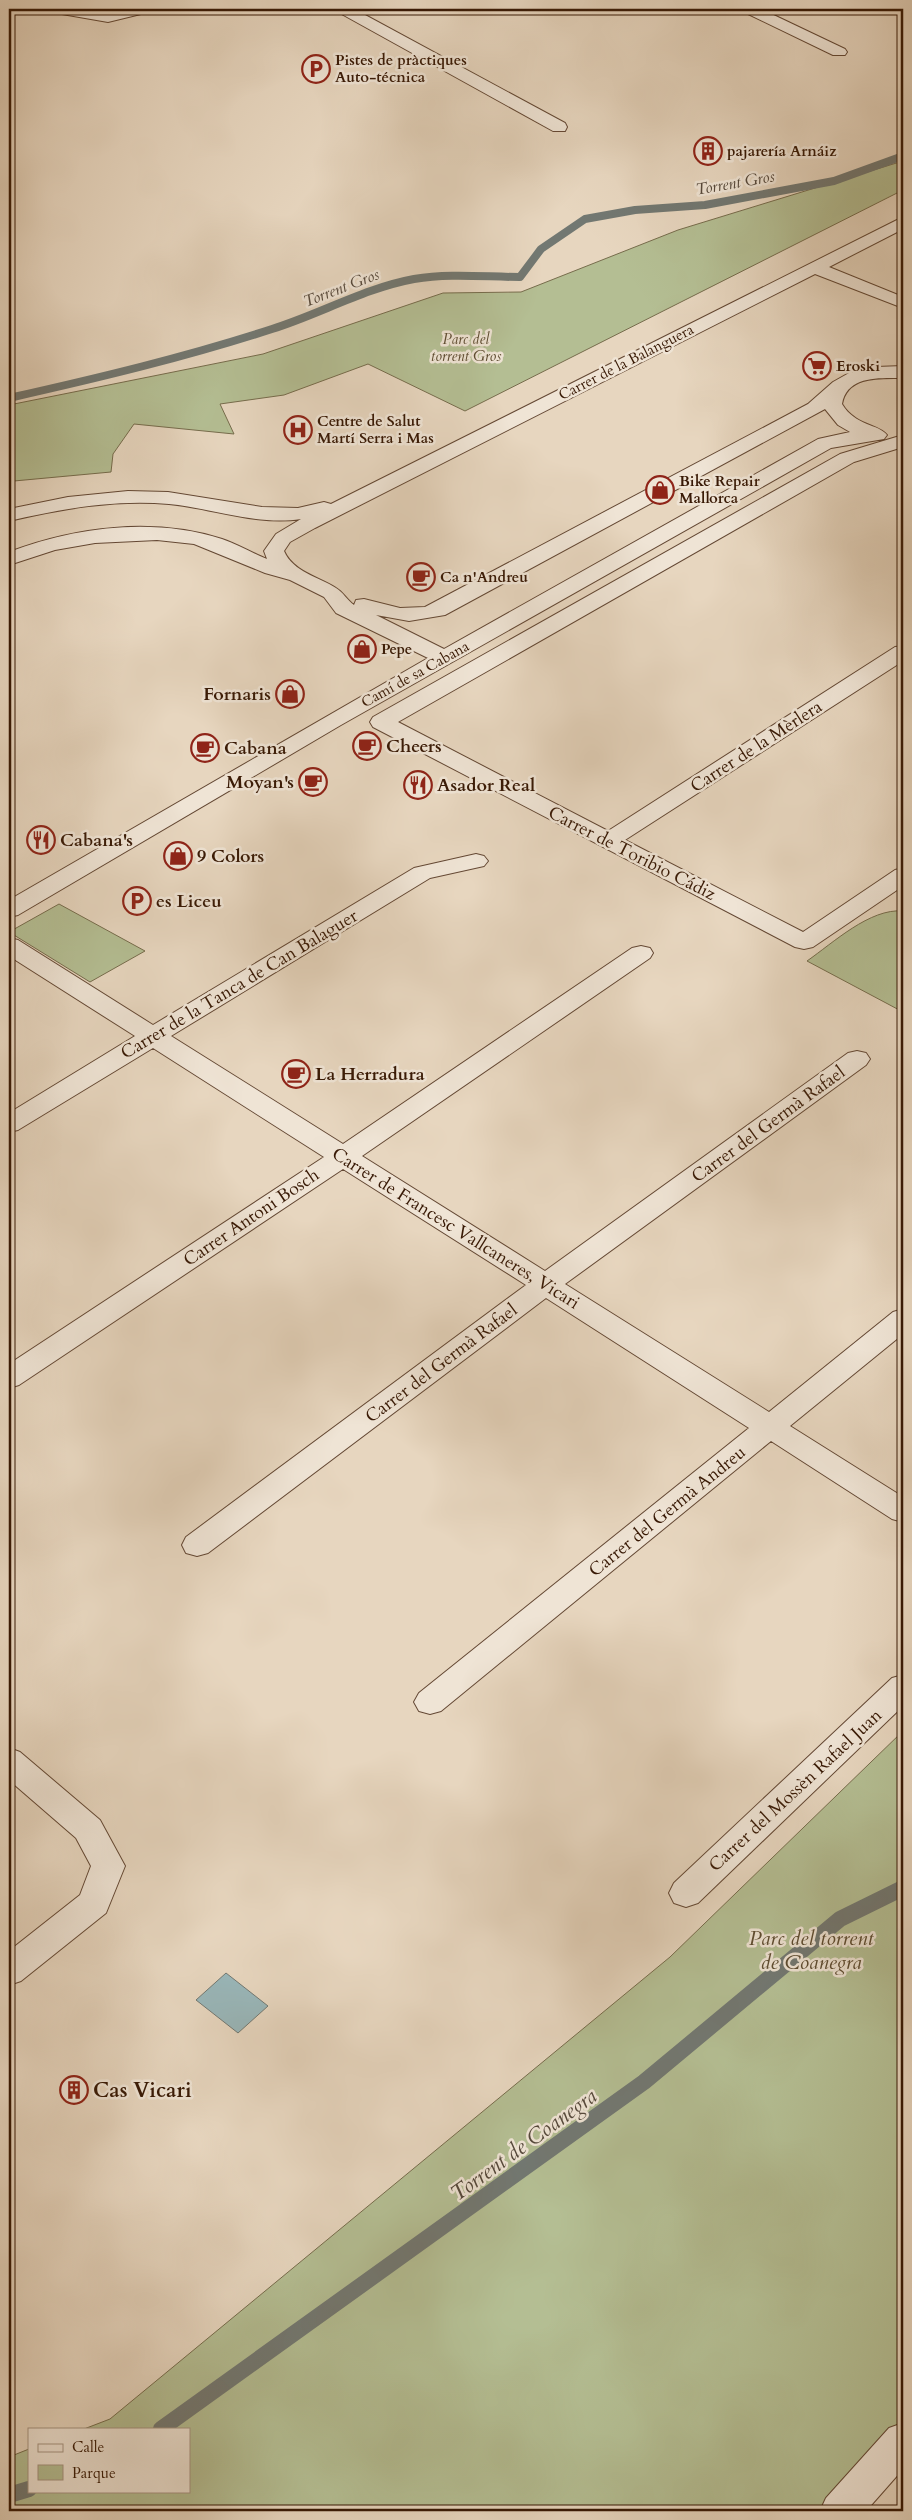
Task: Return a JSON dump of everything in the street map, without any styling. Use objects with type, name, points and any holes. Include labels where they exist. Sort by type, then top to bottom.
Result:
[{"type":"street","points":[[62,9],[108,17],[144,9]]},
{"type":"street","points":[[343,9],[558,127]]},
{"type":"street","points":[[749,9],[839,52]]},
{"type":"street","name":"Carrer de la Balanguera","points":[[295,575],[278,561],[274,551],[282,538],[350,505],[645,351],[903,222]]},
{"type":"street","points":[[814,267],[903,303]]},
{"type":"street","points":[[9,559],[54,544],[117,536],[171,536],[214,544],[276,571],[295,575],[330,593],[394,615],[421,615],[437,610],[815,408],[846,382],[903,359]]},
{"type":"street","points":[[864,375],[903,372]]},
{"type":"street","points":[[834,393],[832,404],[838,416],[853,427],[872,434],[903,440]]},
{"type":"street","points":[[825,443],[838,416]]},
{"type":"street","name":"Camí de sa Cabana","points":[[9,910],[201,796],[825,443],[872,434]]},
{"type":"street","name":"Carrer de Toribio Cádiz","points":[[903,440],[847,458],[381,722],[804,942],[903,874]]},
{"type":"street","name":"Carrer de la Balanguera","points":[[9,515],[54,505],[107,498],[168,498],[253,512],[294,514],[350,505]]},
{"type":"street","points":[[330,593],[344,608],[444,657]]},
{"type":"street","name":"Carrer de la Mèrlera","points":[[609,840],[903,652]]},
{"type":"street","name":"Carrer de la Tanca de Can Balaguer","points":[[9,1124],[422,873],[476,861]]},
{"type":"street","name":"Carrer de Francesc Vallcaneres, Vicari","points":[[9,945],[903,1511]]},
{"type":"street","name":"Carrer Antoni Bosch","points":[[9,1378],[342,1157],[641,952]]},
{"type":"street","name":"Carrer del Germà Rafael","points":[[197,1545],[545,1285],[857,1059]]},
{"type":"street","name":"Carrer del Germà Andreu","points":[[430,1702],[771,1428],[903,1319]]},
{"type":"street","name":"Carrer del Mossèn Rafael Juan","points":[[686,1893],[903,1687]]},
{"type":"street","points":[[9,1761],[88,1829],[108,1866],[94,1903],[9,1971]]},
{"type":"street","points":[[840,2511],[903,2440]]},
{"type":"green space","name":"Parc del torrent Gros","points":[[903,161],[903,190],[465,411],[368,364],[284,395],[220,404],[234,434],[134,424],[113,454],[111,472],[14,481],[9,478],[9,405],[263,354],[443,293],[521,292],[678,230]]},
{"type":"green space","points":[[59,904],[145,951],[90,982],[9,932]]},
{"type":"green space","points":[[903,911],[903,1012],[807,961],[840,936],[865,921],[878,915]]},
{"type":"green space","name":"Parc del torrent de Coanegra","points":[[903,1731],[903,2419],[821,2511],[9,2511],[9,2457],[28,2449],[28,2492],[190,2492],[190,2428],[87,2428],[110,2419],[670,1957]]},
{"type":"water","points":[[226,1973],[268,2006],[238,2033],[196,2000]]},
{"type":"waterway","name":"Torrent Gros","points":[[9,398],[76,383],[207,349],[290,323],[378,288],[396,283],[441,276],[520,277],[541,249],[585,219],[635,210],[705,205],[834,181],[903,156]]},
{"type":"waterway","name":"Torrent de Coanegra","points":[[162,2428],[644,2082],[840,1919],[903,1888]]},
{"type":"waterway","name":"Torrent de Coanegra","points":[[9,2495],[28,2489]]},
{"type":"place","name":"Pistes de pràctiques Auto-técnica","points":[[316,69]]},
{"type":"place","name":"pajarería Arnáiz","points":[[708,151]]},
{"type":"place","name":"Eroski","points":[[817,366]]},
{"type":"place","name":"Centre de Salut Martí Serra i Mas","points":[[298,430]]},
{"type":"place","name":"Bike Repair Mallorca","points":[[660,490]]},
{"type":"place","name":"Ca n'Andreu","points":[[421,577]]},
{"type":"place","name":"Pepe","points":[[362,649]]},
{"type":"place","name":"Fornaris","points":[[290,694]]},
{"type":"place","name":"Cheers","points":[[367,746]]},
{"type":"place","name":"Cabana","points":[[205,748]]},
{"type":"place","name":"Moyan's","points":[[313,782]]},
{"type":"place","name":"Asador Real","points":[[418,785]]},
{"type":"place","name":"Cabana's","points":[[41,840]]},
{"type":"place","name":"9 Colors","points":[[178,856]]},
{"type":"place","name":"es Liceu","points":[[137,901]]},
{"type":"place","name":"La Herradura","points":[[296,1074]]},
{"type":"place","name":"Cas Vicari","points":[[74,2090]]}]
